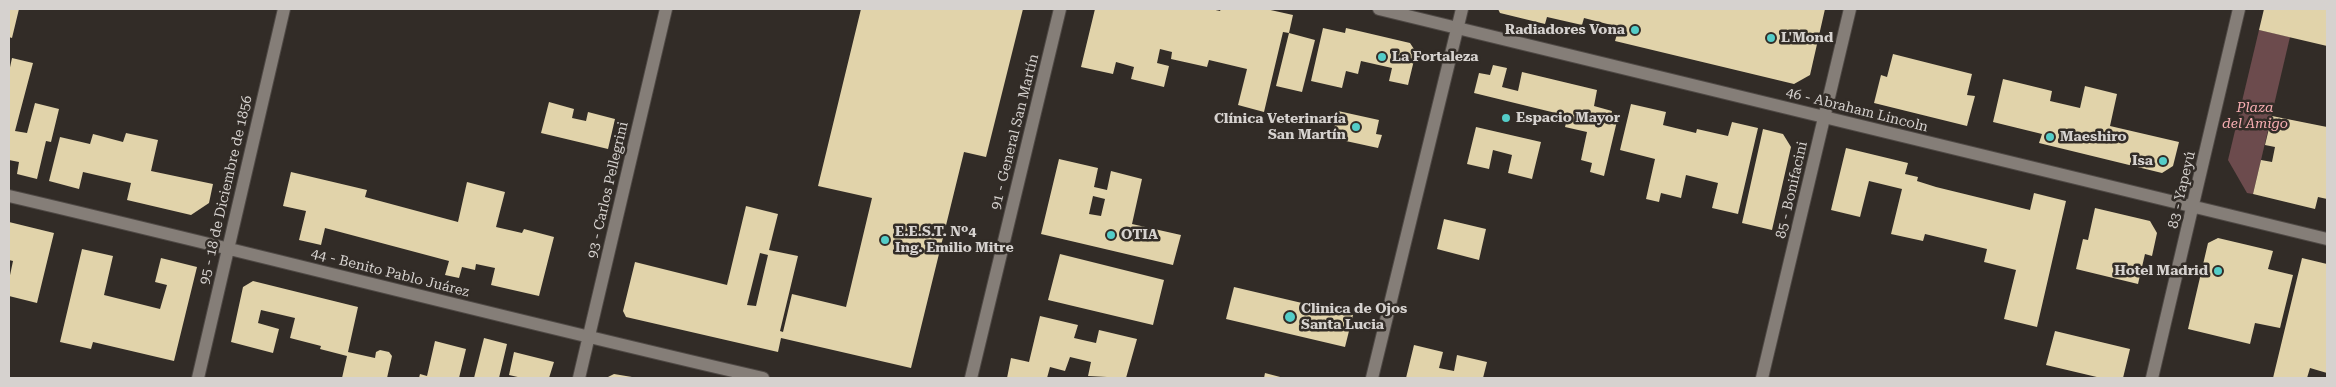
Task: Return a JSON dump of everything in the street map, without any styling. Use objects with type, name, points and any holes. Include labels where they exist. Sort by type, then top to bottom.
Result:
[{"type":"street","name":"95 - 18 de Diciembre de 1856","points":[[198,378],[284,9]]},
{"type":"street","name":"93 - Carlos Pellegrini","points":[[579,378],[666,9]]},
{"type":"street","name":"91 - General San Martín","points":[[971,378],[1060,9]]},
{"type":"street","name":"46 - Abraham Lincoln","points":[[1379,9],[1825,117],[2193,209],[2327,239]]},
{"type":"street","points":[[1372,378],[1462,9]]},
{"type":"street","name":"85 - Bonifacini","points":[[1762,378],[1850,9]]},
{"type":"street","name":"83 - Yapeyú","points":[[2152,378],[2239,9]]},
{"type":"street","name":"44 - Benito Pablo Juárez","points":[[9,196],[228,248],[589,338],[763,378]]},
{"type":"green space","name":"Plaza del Amigo","points":[[2259,30],[2290,37],[2253,194],[2247,193],[2228,160]]},
{"type":"building","points":[[9,9],[19,9],[12,38],[9,37]]},
{"type":"building","name":"E.E.S.T. Nº4 Ing. Emilio Mitre","points":[[861,9],[1023,9],[986,157],[964,152],[911,368],[781,338],[778,352],[626,317],[623,311],[635,262],[727,285],[746,206],[778,214],[769,250],[798,256],[780,331],[783,332],[792,294],[846,307],[872,198],[818,186]],"holes":[[[760,253],[768,255],[756,306],[747,305]]]},
{"type":"building","points":[[1095,9],[1211,9],[1220,11],[1221,9],[1266,9],[1293,15],[1289,33],[1283,32],[1264,112],[1238,105],[1247,69],[1209,60],[1207,67],[1171,59],[1172,52],[1160,49],[1157,63],[1169,66],[1164,87],[1131,79],[1134,67],[1116,62],[1113,74],[1081,67]]},
{"type":"building","points":[[1498,9],[1825,9],[1810,75],[1794,84],[1615,41],[1619,27],[1584,18],[1582,25],[1547,17],[1545,24],[1500,13]]},
{"type":"building","points":[[2264,9],[2327,9],[2327,46],[2259,30]]},
{"type":"building","points":[[1323,28],[1345,33],[1346,28],[1410,43],[1416,52],[1408,85],[1389,81],[1392,68],[1361,61],[1358,74],[1346,71],[1342,88],[1311,81]]},
{"type":"building","points":[[1289,33],[1315,40],[1302,92],[1276,86]]},
{"type":"building","points":[[1893,54],[1972,74],[1967,95],[1975,96],[1967,126],[1874,103],[1881,75],[1887,77]]},
{"type":"building","points":[[12,58],[33,63],[15,131],[27,133],[35,103],[59,109],[51,142],[46,141],[37,179],[17,174],[19,162],[9,160],[9,72]]},
{"type":"building","points":[[1493,65],[1507,68],[1502,87],[1518,91],[1522,72],[1597,90],[1594,106],[1612,111],[1610,119],[1617,121],[1604,176],[1590,172],[1592,163],[1581,160],[1587,132],[1565,127],[1568,116],[1474,93],[1479,73],[1490,75]]},
{"type":"building","points":[[2003,79],[2052,91],[2050,101],[2080,108],[2085,86],[2117,94],[2110,126],[2179,142],[2173,166],[2162,173],[2039,143],[2042,134],[1993,122]]},
{"type":"building","points":[[549,102],[574,109],[572,118],[586,121],[588,112],[615,119],[608,149],[541,133]]},
{"type":"building","points":[[1631,104],[1666,112],[1663,125],[1696,133],[1697,129],[1728,136],[1732,122],[1758,128],[1738,214],[1712,208],[1718,183],[1686,175],[1681,198],[1661,193],[1659,202],[1646,199],[1655,159],[1620,150]]},
{"type":"building","name":"Clínica Veterinaría San Martín","points":[[1338,111],[1379,120],[1376,134],[1382,135],[1378,148],[1332,138]]},
{"type":"building","points":[[2272,116],[2327,127],[2327,199],[2318,197],[2315,209],[2253,194],[2261,160],[2272,162],[2275,147],[2265,145]]},
{"type":"building","points":[[1476,127],[1541,142],[1532,179],[1508,173],[1512,155],[1493,150],[1489,169],[1467,164]]},
{"type":"building","points":[[1763,129],[1783,134],[1791,147],[1772,230],[1742,223]]},
{"type":"building","points":[[126,133],[158,140],[151,171],[213,184],[209,203],[191,215],[127,200],[131,183],[83,172],[79,189],[49,181],[60,137],[90,144],[93,134],[123,142]]},
{"type":"building","points":[[1846,148],[1908,163],[1905,174],[1918,177],[1917,181],[2030,210],[2034,193],[2066,201],[2037,327],[2004,319],[2016,270],[1984,262],[1987,249],[1925,234],[1923,241],[1891,234],[1902,189],[1869,181],[1860,217],[1831,210]]},
{"type":"building","points":[[1059,159],[1098,168],[1094,187],[1107,190],[1111,171],[1142,179],[1132,224],[1181,235],[1173,265],[1041,234]],"holes":[[[1093,196],[1105,199],[1101,216],[1089,214]]]},
{"type":"building","points":[[291,172],[367,190],[365,197],[458,222],[467,182],[505,192],[496,227],[522,233],[524,229],[554,237],[539,296],[491,285],[495,268],[476,264],[475,270],[462,267],[459,278],[445,275],[449,261],[325,228],[321,245],[299,240],[306,211],[283,206]]},
{"type":"building","points":[[2095,208],[2150,221],[2157,233],[2152,256],[2145,254],[2138,284],[2076,269],[2083,239],[2088,240]]},
{"type":"building","points":[[1444,219],[1486,229],[1479,260],[1437,249]]},
{"type":"building","points":[[9,222],[54,233],[37,303],[9,296],[9,280],[13,261],[9,260]]},
{"type":"building","points":[[2218,238],[2273,251],[2268,269],[2293,275],[2280,328],[2255,323],[2250,344],[2188,329],[2208,243]]},
{"type":"building","points":[[82,249],[113,256],[104,295],[160,309],[167,285],[155,282],[161,258],[197,267],[174,361],[93,342],[91,349],[60,342]]},
{"type":"building","points":[[1060,254],[1164,280],[1153,325],[1048,300]]},
{"type":"building","points":[[2302,258],[2327,264],[2327,373],[2310,368],[2307,378],[2273,378]]},
{"type":"building","points":[[253,281],[358,307],[348,352],[375,358],[376,352],[380,350],[389,352],[392,356],[387,378],[342,378],[347,356],[320,349],[321,346],[290,338],[295,318],[261,310],[258,323],[279,329],[273,353],[231,342],[243,287]]},
{"type":"building","name":"Clinica de Ojos Santa Lucia","points":[[1234,287],[1353,315],[1345,347],[1226,319]]},
{"type":"building","points":[[1040,316],[1078,325],[1074,338],[1096,343],[1099,330],[1137,339],[1126,378],[1088,376],[1091,362],[1070,357],[1065,371],[1050,367],[1047,378],[1007,378],[1011,358],[1029,362]]},
{"type":"building","points":[[2055,331],[2130,349],[2123,378],[2101,378],[2046,365]]},
{"type":"building","points":[[484,338],[507,344],[499,378],[474,378]]},
{"type":"building","points":[[435,341],[466,349],[459,378],[419,378],[420,374],[427,376]]},
{"type":"building","points":[[1414,345],[1443,352],[1439,368],[1454,371],[1457,355],[1487,362],[1483,378],[1406,378]]},
{"type":"building","points":[[514,352],[554,362],[549,378],[522,378],[509,375]]},
{"type":"building","points":[[1265,373],[1284,378],[1264,378]]},
{"type":"building","points":[[614,374],[632,377],[606,378]]},
{"type":"place","name":"Radiadores Vona","points":[[1635,30]]},
{"type":"place","name":"L'Mond","points":[[1771,38]]},
{"type":"place","name":"La Fortaleza","points":[[1382,57]]},
{"type":"place","name":"Espacio Mayor","points":[[1506,118]]},
{"type":"place","name":"Clínica Veterinaría San Martín","points":[[1356,127]]},
{"type":"place","name":"Maeshiro","points":[[2050,137]]},
{"type":"place","name":"Isa","points":[[2163,161]]},
{"type":"place","name":"OTIA","points":[[1111,235]]},
{"type":"place","name":"E.E.S.T. Nº4 Ing. Emilio Mitre","points":[[885,240]]},
{"type":"place","name":"Hotel Madrid","points":[[2218,271]]},
{"type":"place","name":"Clinica de Ojos Santa Lucia","points":[[1290,317]]}]
